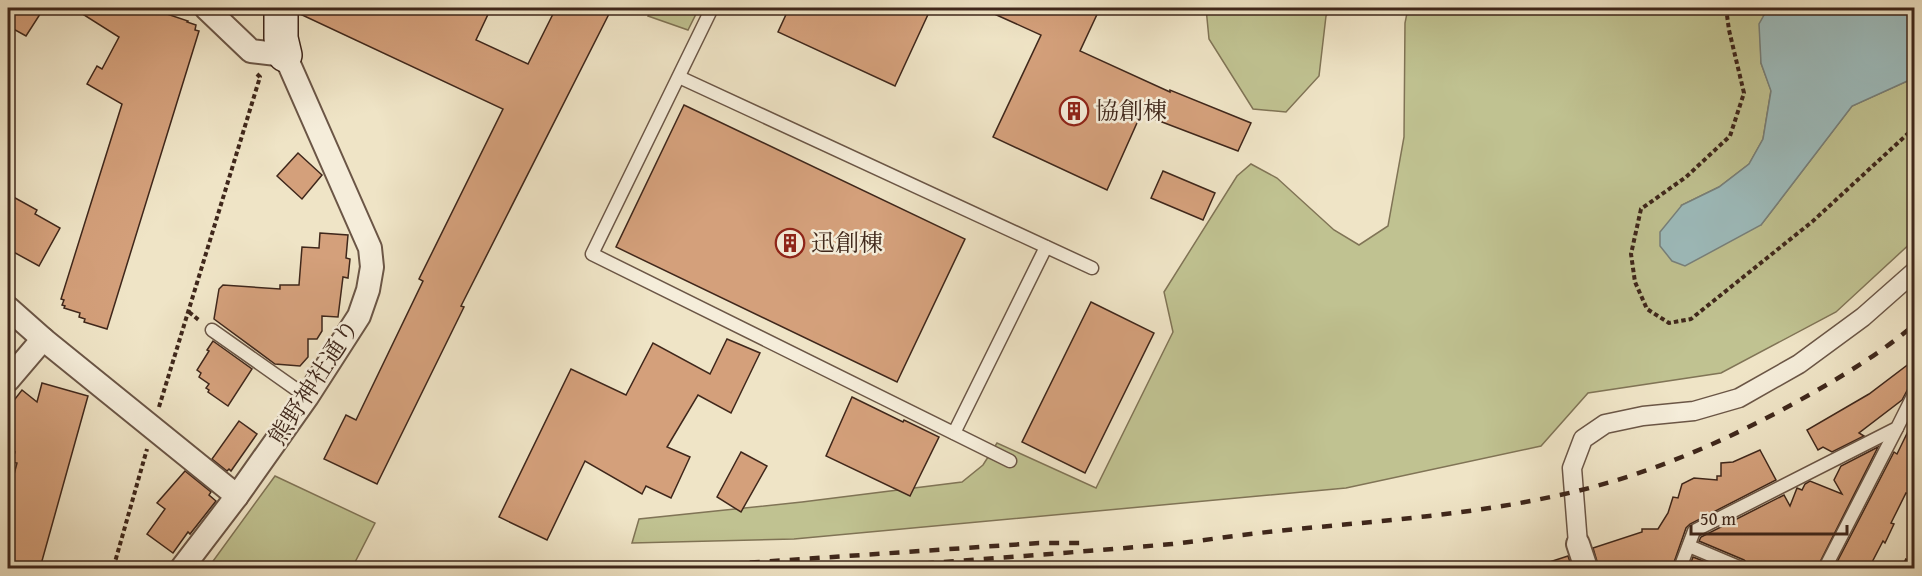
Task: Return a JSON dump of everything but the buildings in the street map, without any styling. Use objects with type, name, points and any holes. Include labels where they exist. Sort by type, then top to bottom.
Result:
[{"type":"main road","name":"熊野神社通り","points":[[281,8],[281,38],[285,55]]},
{"type":"street","points":[[206,8],[251,51],[285,55]]},
{"type":"street","name":"熊野神社通り","points":[[182,568],[237,496],[307,397],[359,316],[368,290],[372,267],[370,248],[285,55]]},
{"type":"street","points":[[1586,568],[1578,544],[1572,468],[1583,439],[1605,424],[1643,416],[1694,411],[1739,398],[1799,364],[1863,317],[1914,272]]},
{"type":"street","points":[[8,308],[237,496]]},
{"type":"street","points":[[8,380],[43,339]]},
{"type":"lane","points":[[712,8],[592,254],[1010,461]]},
{"type":"lane","points":[[678,77],[1092,268]]},
{"type":"lane","points":[[954,433],[1046,247]]},
{"type":"lane","points":[[212,330],[307,397]]},
{"type":"lane","points":[[1824,568],[1914,394]]},
{"type":"lane","points":[[1680,568],[1694,531],[1897,428]]},
{"type":"lane","points":[[1689,546],[1741,568]]},
{"type":"path","points":[[1726,8],[1728,30],[1744,93],[1730,136],[1686,177],[1641,209],[1631,254],[1635,282],[1647,309],[1669,323],[1691,319],[1813,221],[1914,128]]},
{"type":"path","points":[[126,568],[115,561],[153,427],[260,77],[247,65],[251,51]]},
{"type":"green space","points":[[652,8],[699,8],[688,30],[648,16]]},
{"type":"green space","points":[[1206,8],[1331,8],[1326,16],[1319,76],[1286,112],[1253,109],[1209,39]]},
{"type":"green space","points":[[1408,8],[1768,8],[1760,24],[1761,63],[1771,90],[1763,139],[1749,164],[1719,187],[1682,205],[1761,225],[1852,106],[1914,78],[1914,240],[1836,312],[1721,373],[1588,393],[1541,446],[1346,488],[794,539],[632,543],[639,519],[962,482],[983,465],[997,443],[1096,488],[1173,332],[1164,292],[1237,176],[1251,164],[1277,178],[1334,230],[1359,245],[1388,226],[1404,137],[1405,23]]},
{"type":"green space","points":[[275,476],[375,523],[352,568],[208,568]]},
{"type":"water","points":[[1768,8],[1914,8],[1914,78],[1852,106],[1761,225],[1685,266],[1672,261],[1660,246],[1660,232],[1682,205],[1719,187],[1749,164],[1763,139],[1771,91],[1761,63],[1759,24]]},
{"type":"railway","points":[[864,568],[1172,544],[1448,514],[1560,495],[1657,467],[1750,427],[1850,371],[1914,325]]},
{"type":"railway","points":[[670,568],[1039,543],[1089,543]]},
{"type":"railway","points":[[1903,568],[1914,546]]},
{"type":"place","name":"協創棟","points":[[1074,111]]},
{"type":"place","name":"迅創棟","points":[[790,243]]}]
